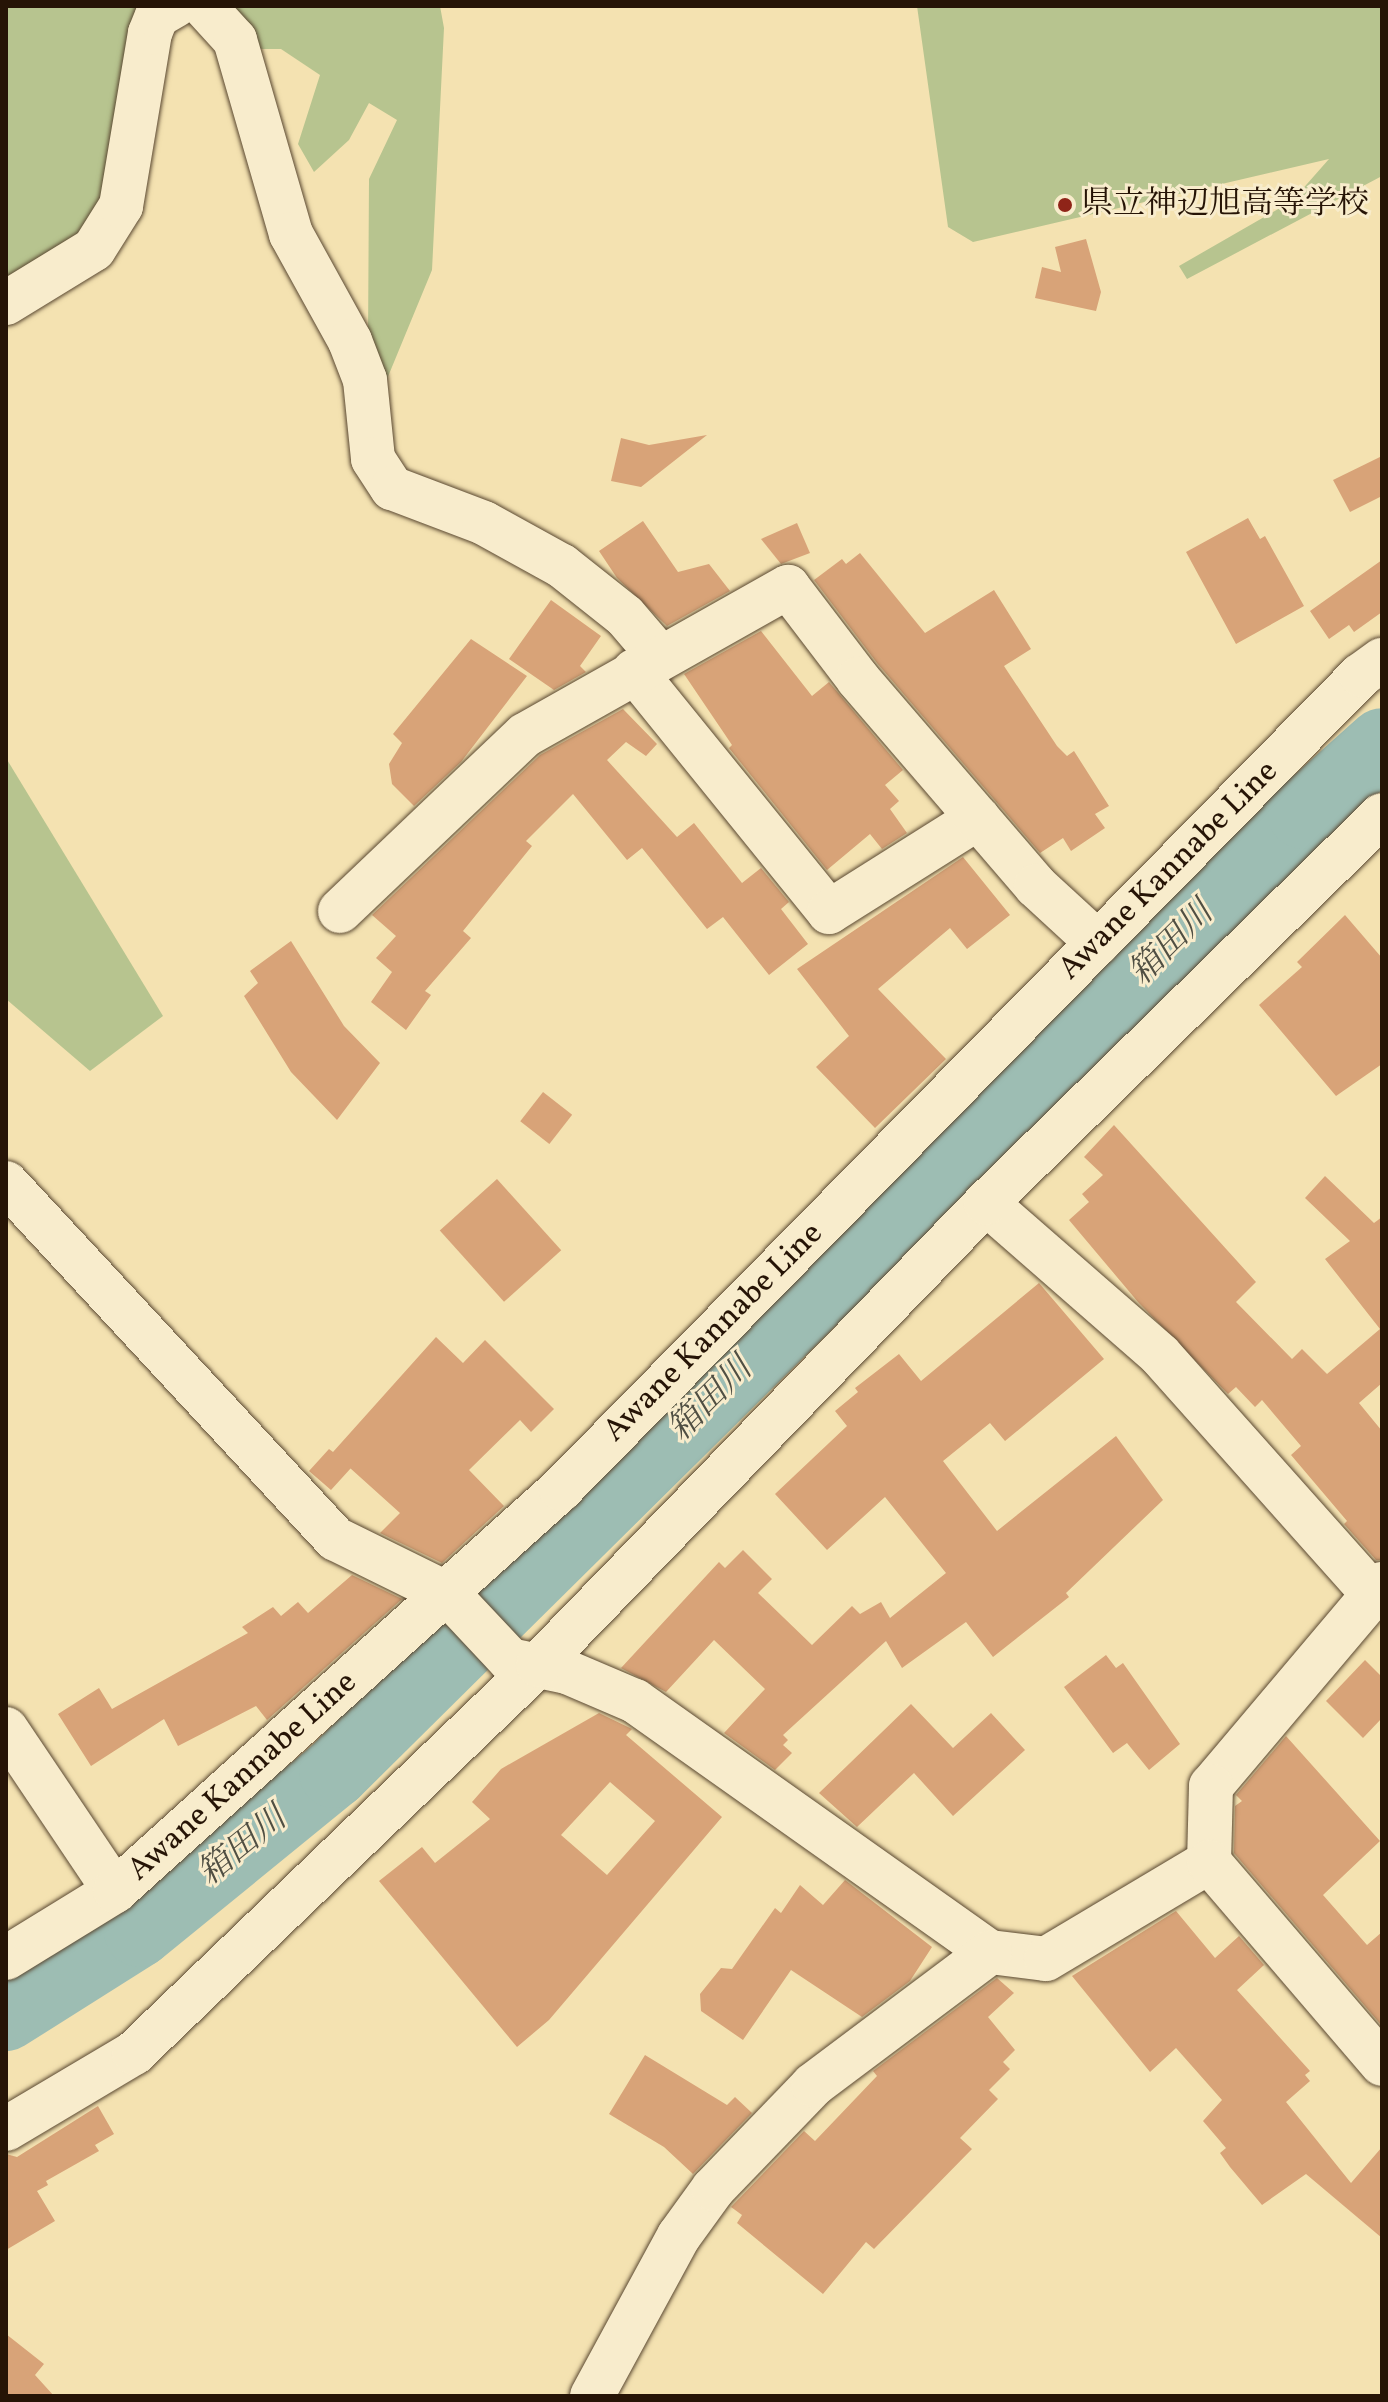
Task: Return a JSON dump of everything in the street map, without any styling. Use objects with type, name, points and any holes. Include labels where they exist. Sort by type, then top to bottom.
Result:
[{"type":"street","points":[[6,303],[94,249],[121,206],[150,33],[157,16],[174,6]]},
{"type":"street","points":[[204,6],[235,40],[291,234],[350,341],[365,380],[373,459],[392,488],[484,523],[562,566],[625,616],[647,664],[829,912],[978,818]]},
{"type":"street","points":[[340,911],[525,735],[788,587],[858,679],[1036,886],[1098,943]]},
{"type":"street","name":"Awane Kannabe Line","points":[[6,1958],[115,1891],[452,1599],[1361,675],[1382,660]]},
{"type":"street","points":[[6,2129],[134,2053],[986,1203],[1382,815]]},
{"type":"street","points":[[6,1183],[336,1539],[452,1599],[524,1662],[635,1701],[990,1952],[1046,1959],[1209,1862]]},
{"type":"street","points":[[986,1203],[1160,1355],[1376,1588],[1211,1786],[1209,1862],[1382,2064]]},
{"type":"street","points":[[6,1729],[115,1891]]},
{"type":"street","points":[[592,2396],[679,2236],[713,2189],[813,2085],[990,1952]]},
{"type":"green space","points":[[6,6],[155,6],[97,231],[6,278]]},
{"type":"green space","points":[[220,6],[440,6],[444,28],[432,270],[387,379],[368,340],[369,179],[397,120],[369,103],[349,140],[314,172],[298,144],[320,75],[281,49],[254,49]]},
{"type":"green space","points":[[917,6],[1382,6],[1382,176],[1187,279],[1179,266],[1292,201],[1329,159],[973,242],[948,227]]},
{"type":"green space","points":[[6,758],[163,1016],[90,1071],[6,999]]},
{"type":"building","points":[[1086,239],[1101,292],[1096,311],[1035,298],[1042,267],[1061,272],[1055,247]]},
{"type":"building","points":[[707,435],[641,487],[611,481],[621,438],[649,445]]},
{"type":"building","points":[[1382,456],[1382,496],[1350,512],[1333,480]]},
{"type":"building","points":[[1248,518],[1260,539],[1265,536],[1304,606],[1236,644],[1186,552]]},
{"type":"building","points":[[643,521],[678,572],[709,564],[730,591],[667,626],[617,578],[599,551]]},
{"type":"building","points":[[797,523],[810,553],[781,564],[761,539]]},
{"type":"building","points":[[860,553],[925,633],[994,590],[1031,649],[1004,666],[1057,746],[1067,756],[1074,751],[1109,806],[1095,814],[1105,828],[1071,851],[1063,838],[1040,853],[877,663],[814,580],[842,559],[846,564]]},
{"type":"building","points":[[1382,560],[1382,612],[1354,632],[1349,625],[1329,639],[1310,611]]},
{"type":"building","points":[[551,600],[601,636],[580,666],[586,672],[554,690],[509,659]]},
{"type":"building","points":[[761,631],[812,696],[829,682],[903,770],[885,785],[899,801],[890,809],[907,833],[882,849],[870,834],[827,870],[729,748],[732,745],[684,674]]},
{"type":"building","points":[[471,639],[527,676],[461,762],[414,806],[392,784],[389,764],[402,743],[393,734]]},
{"type":"building","points":[[623,709],[657,744],[646,756],[626,742],[607,760],[677,837],[694,823],[742,883],[761,868],[789,902],[781,909],[808,944],[769,975],[723,917],[707,929],[642,848],[627,860],[573,794],[526,841],[532,846],[463,931],[471,938],[425,991],[431,995],[406,1030],[371,1002],[392,972],[376,958],[396,936],[372,915],[540,755]]},
{"type":"building","points":[[963,857],[1010,915],[967,949],[950,928],[878,989],[946,1059],[875,1128],[816,1067],[849,1036],[797,969]]},
{"type":"building","points":[[1345,915],[1382,958],[1382,1064],[1336,1096],[1259,1005],[1302,967],[1297,962]]},
{"type":"building","points":[[291,941],[344,1026],[380,1063],[337,1120],[291,1072],[244,996],[258,983],[250,971]]},
{"type":"building","points":[[543,1092],[572,1115],[549,1144],[520,1121]]},
{"type":"building","points":[[1114,1125],[1256,1282],[1236,1302],[1292,1359],[1302,1349],[1327,1374],[1380,1329],[1325,1259],[1350,1241],[1305,1198],[1325,1176],[1374,1223],[1382,1217],[1382,1383],[1359,1403],[1382,1431],[1382,1560],[1376,1560],[1344,1524],[1347,1521],[1291,1455],[1301,1446],[1262,1400],[1255,1407],[1236,1387],[1228,1394],[1138,1302],[1069,1220],[1089,1202],[1082,1194],[1103,1175],[1084,1157]]},
{"type":"building","points":[[497,1179],[561,1250],[504,1302],[440,1231]]},
{"type":"building","points":[[1039,1283],[1104,1359],[1005,1441],[990,1423],[943,1461],[997,1531],[1116,1436],[1163,1500],[1066,1593],[1069,1597],[993,1657],[966,1622],[902,1668],[886,1641],[783,1735],[788,1740],[783,1745],[792,1753],[775,1770],[724,1733],[765,1689],[714,1640],[666,1692],[621,1668],[719,1562],[725,1568],[743,1550],[772,1579],[758,1593],[812,1645],[852,1606],[860,1614],[881,1602],[890,1618],[946,1573],[885,1497],[827,1550],[775,1494],[847,1426],[835,1411],[858,1392],[855,1388],[899,1354],[921,1381]]},
{"type":"building","points":[[436,1337],[463,1363],[485,1340],[554,1409],[531,1432],[520,1420],[469,1470],[504,1506],[442,1563],[380,1533],[400,1513],[351,1468],[331,1490],[309,1471],[329,1449],[333,1452]]},
{"type":"building","points":[[352,1575],[402,1599],[267,1720],[256,1706],[178,1746],[164,1719],[91,1766],[58,1714],[99,1688],[112,1709],[248,1633],[242,1627],[273,1607],[281,1616],[298,1602],[308,1613]]},
{"type":"building","points":[[1106,1655],[1116,1668],[1123,1663],[1180,1744],[1149,1770],[1127,1743],[1113,1753],[1064,1687]]},
{"type":"building","points":[[1365,1660],[1382,1677],[1382,1718],[1363,1738],[1326,1701]]},
{"type":"building","points":[[911,1704],[953,1748],[991,1713],[1025,1750],[953,1816],[914,1773],[857,1827],[819,1793]]},
{"type":"building","points":[[599,1713],[632,1729],[626,1735],[722,1817],[549,2020],[517,2047],[379,1881],[422,1847],[435,1863],[490,1819],[472,1802],[501,1769]],"holes":[[[610,1782],[655,1821],[607,1875],[561,1835]]]},
{"type":"building","points":[[1286,1736],[1380,1841],[1323,1895],[1367,1945],[1382,1932],[1382,2026],[1234,1853],[1235,1806],[1242,1801],[1236,1795]]},
{"type":"building","points":[[845,1880],[932,1947],[910,1981],[862,2017],[791,1970],[743,2040],[701,2011],[700,1994],[721,1968],[732,1969],[775,1908],[781,1913],[800,1885],[823,1905]]},
{"type":"building","points":[[1176,1911],[1215,1958],[1239,1936],[1264,1965],[1237,1990],[1310,2071],[1305,2075],[1310,2081],[1286,2102],[1351,2183],[1382,2147],[1382,2238],[1306,2174],[1262,2205],[1220,2153],[1226,2148],[1203,2121],[1222,2100],[1176,2048],[1150,2072],[1072,1976]]},
{"type":"building","points":[[997,1978],[1014,1993],[988,2017],[1015,2050],[1003,2062],[1010,2069],[989,2090],[998,2099],[960,2138],[972,2149],[874,2249],[866,2242],[823,2294],[737,2223],[742,2215],[731,2207],[804,2131],[815,2141],[877,2076],[873,2071]]},
{"type":"building","points":[[645,2055],[727,2105],[735,2097],[752,2113],[693,2174],[664,2147],[609,2114]]},
{"type":"building","points":[[98,2106],[114,2134],[95,2145],[99,2151],[46,2181],[48,2185],[37,2191],[55,2221],[6,2250],[6,2154],[17,2157]]},
{"type":"building","points":[[6,2334],[44,2364],[35,2375],[54,2396],[6,2396]]},
{"type":"waterway","name":"箱田川","points":[[6,2016],[139,1932],[334,1773],[1303,814],[1382,743]]},
{"type":"place","name":"県立神辺旭高等学校","points":[[1065,205]]}]
